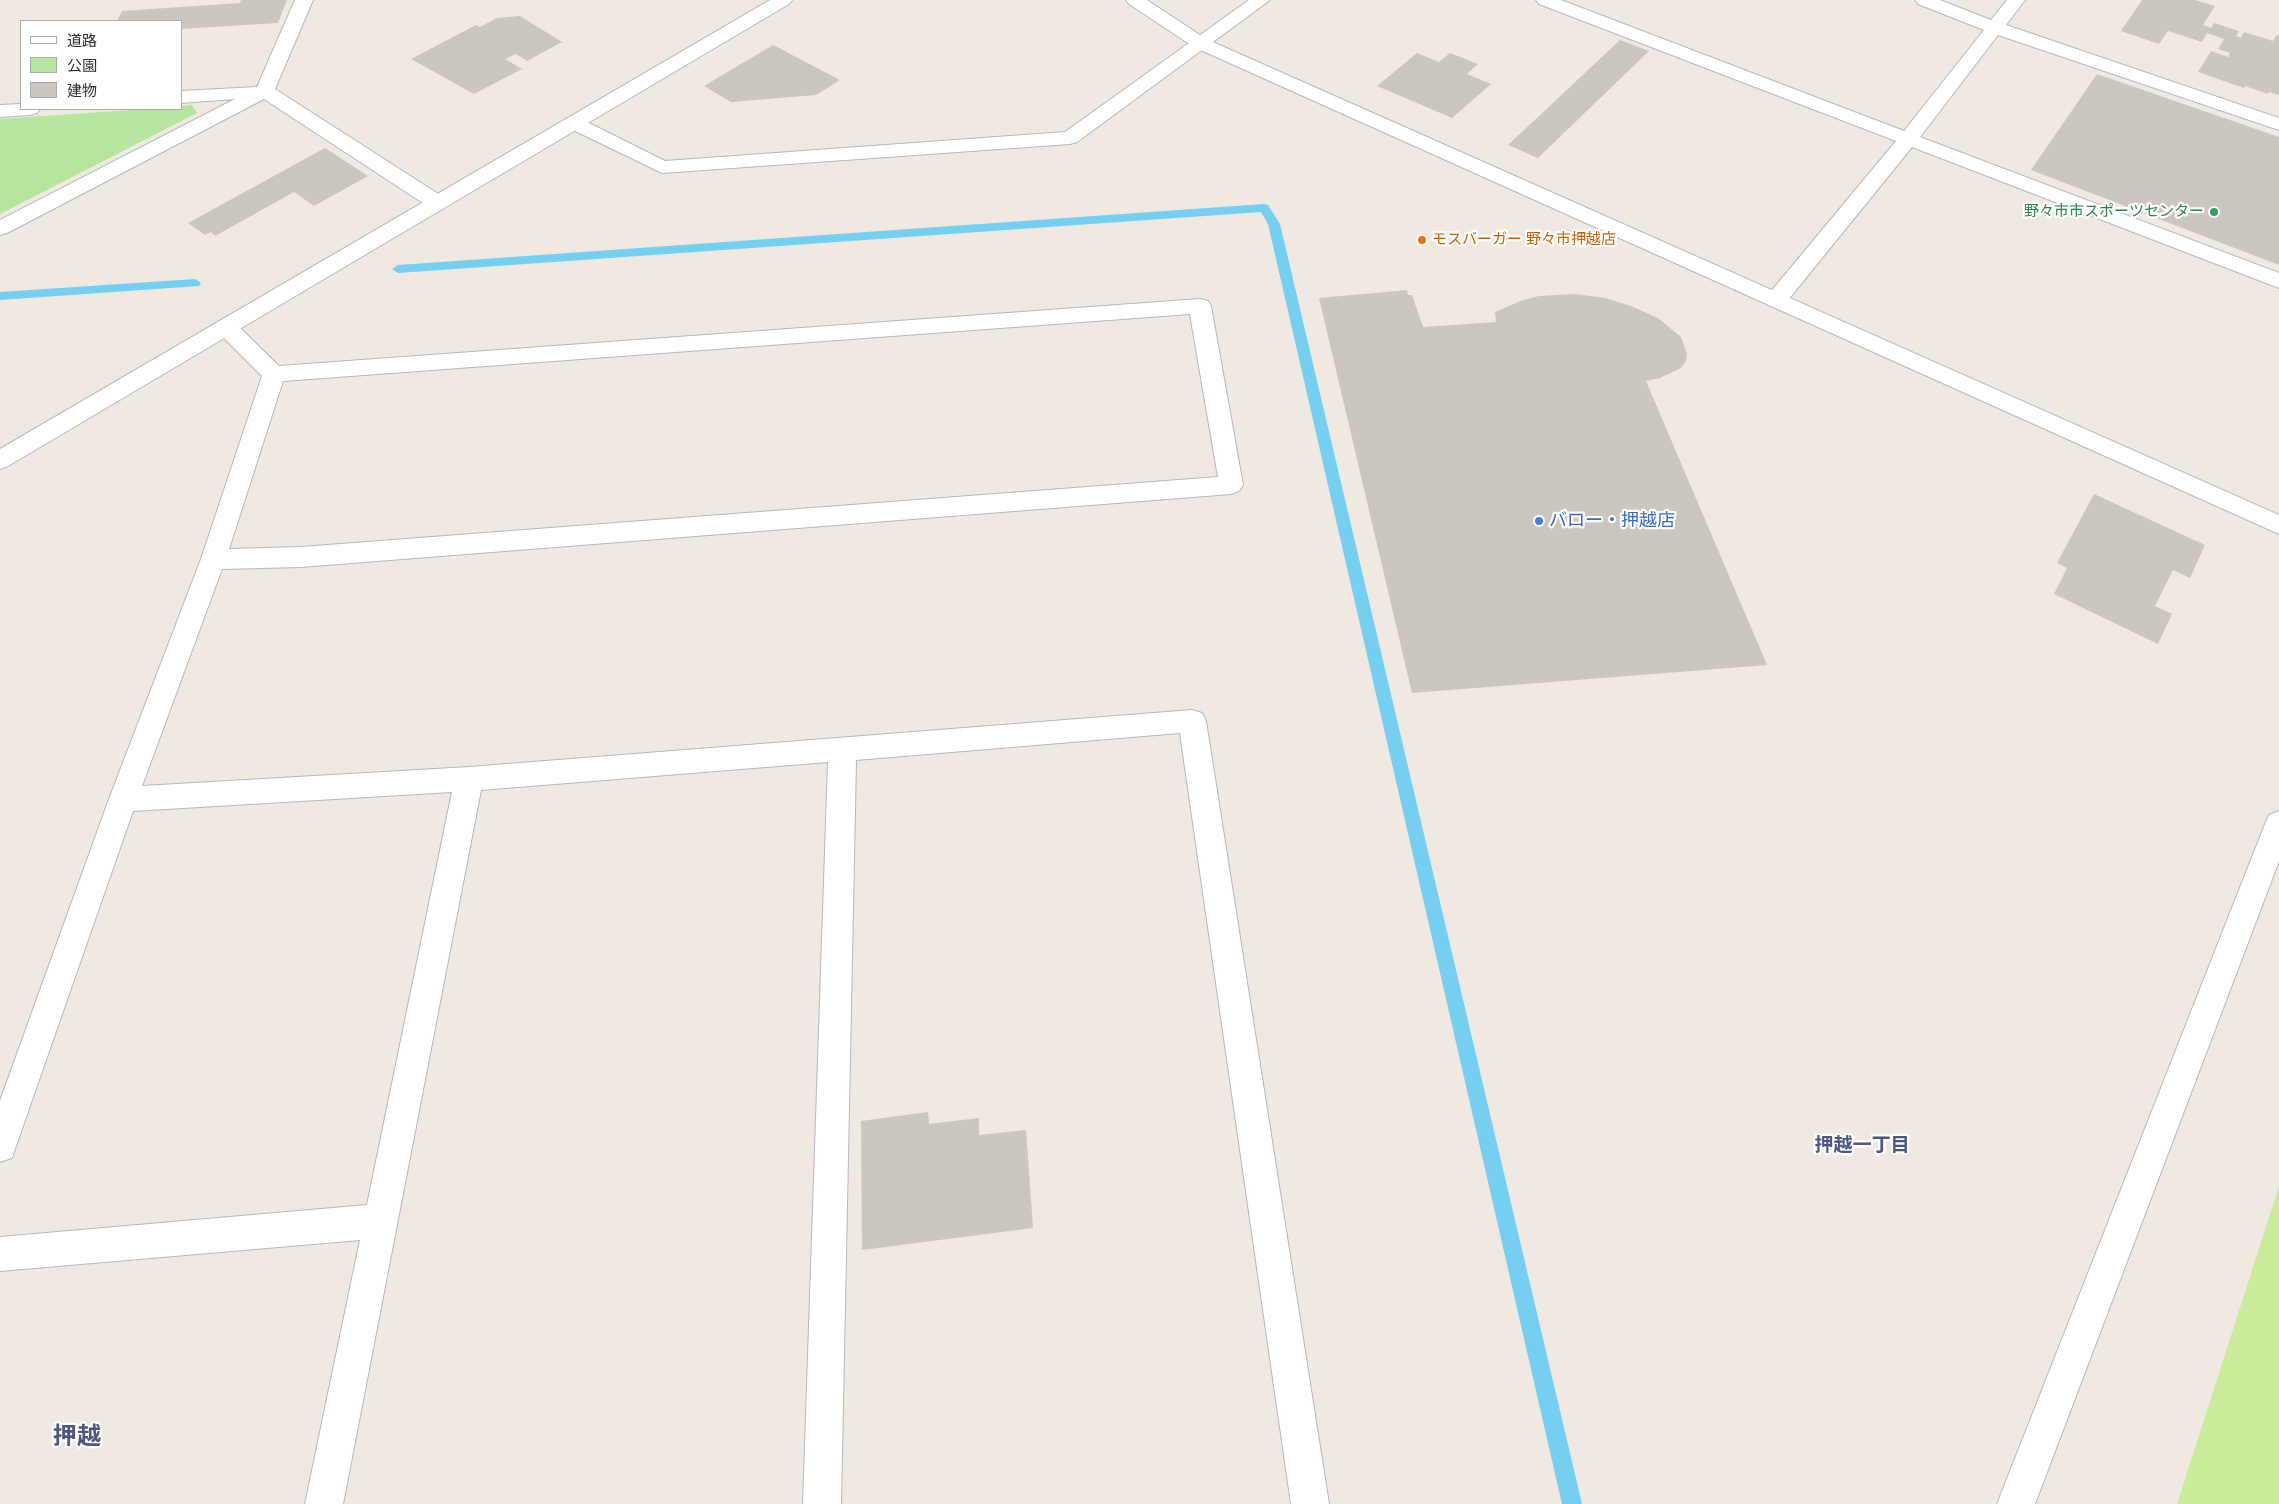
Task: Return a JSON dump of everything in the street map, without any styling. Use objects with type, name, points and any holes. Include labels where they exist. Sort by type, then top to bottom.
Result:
[{"type":"street","points":[[0,228],[265,91],[304,0]]},
{"type":"street","points":[[0,460],[436,202],[783,0]]},
{"type":"street","points":[[1135,0],[1200,43],[2279,526]]},
{"type":"street","points":[[574,123],[662,167],[1070,138],[1261,0]]},
{"type":"street","points":[[1545,0],[2279,281]]},
{"type":"street","points":[[1924,0],[1993,27],[2279,124]]},
{"type":"street","points":[[1776,300],[1908,139],[1993,27],[2016,0]]},
{"type":"street","points":[[182,97],[265,91],[436,202]]},
{"type":"street","points":[[0,111],[20,110]]},
{"type":"street","points":[[212,559],[302,557],[1231,485],[1200,306],[274,374],[226,327]]},
{"type":"street","points":[[0,1146],[123,799],[212,559],[274,374]]},
{"type":"street","points":[[123,799],[469,779],[1192,721],[1310,1504]]},
{"type":"street","points":[[822,1504],[842,749]]},
{"type":"street","points":[[324,1504],[469,779]]},
{"type":"street","points":[[2016,1504],[2279,824]]},
{"type":"street","points":[[0,1254],[380,1221]]},
{"type":"green space","points":[[192,105],[197,113],[0,214],[0,119],[131,110],[182,110],[182,106]]},
{"type":"green space","points":[[2279,1186],[2279,1504],[2177,1504]]},
{"type":"building","points":[[241,0],[287,0],[278,23],[182,29],[182,20],[118,20],[122,11],[240,3]]},
{"type":"building","points":[[2142,0],[2195,0],[2215,6],[2203,25],[2211,28],[2214,23],[2239,31],[2236,36],[2241,38],[2244,32],[2273,41],[2276,35],[2279,36],[2279,95],[2269,92],[2268,94],[2245,86],[2244,88],[2198,72],[2211,51],[2228,57],[2230,53],[2218,49],[2224,39],[2207,33],[2202,42],[2168,31],[2159,44],[2121,31]]},
{"type":"building","points":[[520,16],[562,42],[527,61],[516,54],[505,59],[522,69],[474,94],[411,59],[476,25],[480,27],[497,18]]},
{"type":"building","points":[[1620,40],[1649,51],[1538,158],[1508,145]]},
{"type":"building","points":[[773,45],[840,80],[816,95],[731,102],[704,86]]},
{"type":"building","points":[[1417,53],[1439,62],[1450,53],[1478,64],[1467,74],[1491,84],[1452,118],[1377,86]]},
{"type":"building","name":"野々市市スポーツセンター","points":[[2097,74],[2279,137],[2279,265],[2031,170]]},
{"type":"building","points":[[325,148],[368,176],[314,206],[294,192],[215,236],[211,232],[205,235],[188,223]]},
{"type":"building","name":"バロー・押越店","points":[[1407,290],[1408,295],[1412,295],[1423,327],[1496,322],[1495,312],[1523,300],[1539,296],[1575,294],[1605,298],[1631,306],[1658,318],[1681,337],[1687,354],[1686,361],[1681,368],[1660,378],[1646,381],[1767,665],[1412,693],[1319,298]]},
{"type":"building","points":[[2094,494],[2205,545],[2190,578],[2173,570],[2155,606],[2172,614],[2158,644],[2054,594],[2067,568],[2057,563]]},
{"type":"building","points":[[928,1112],[929,1124],[979,1118],[979,1135],[1026,1130],[1033,1228],[862,1250],[861,1121]]},
{"type":"waterway","points":[[398,269],[1264,208],[1274,224],[1572,1504]]},
{"type":"waterway","points":[[0,296],[195,283]]},
{"type":"place","name":"野々市市スポーツセンター","points":[[2214,212]]},
{"type":"place","name":"モスバーガー 野々市押越店","points":[[1422,240]]},
{"type":"place","name":"バロー・押越店","points":[[1539,521]]},
{"type":"district","name":"押越一丁目","points":[[1862,1145]]},
{"type":"district","name":"押越","points":[[77,1437]]}]
